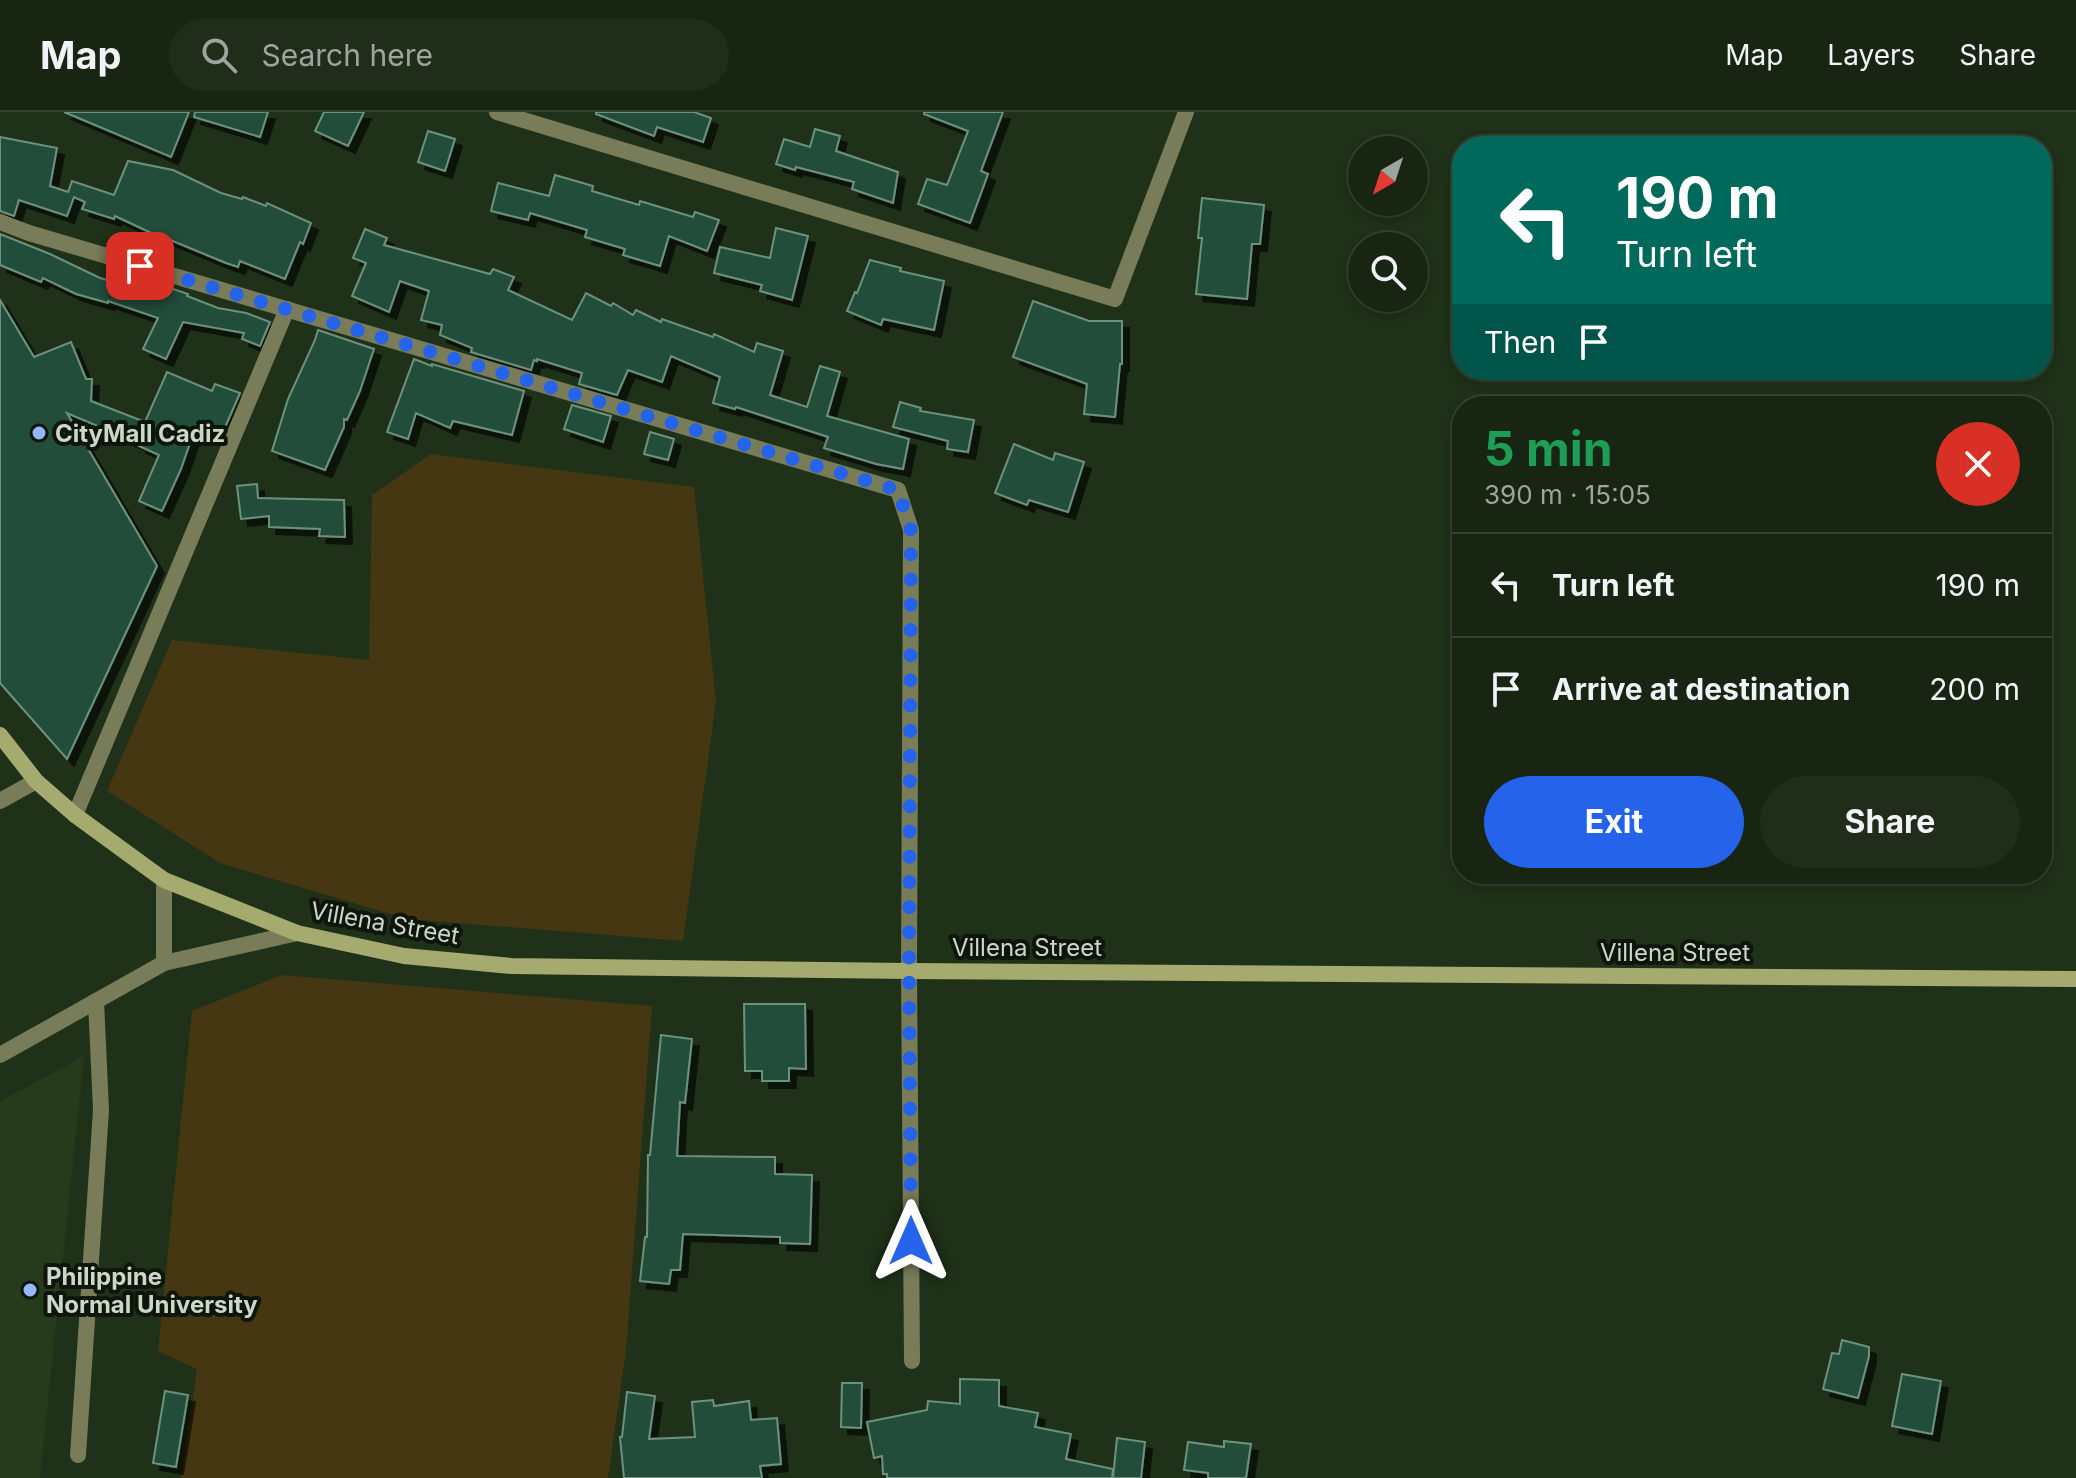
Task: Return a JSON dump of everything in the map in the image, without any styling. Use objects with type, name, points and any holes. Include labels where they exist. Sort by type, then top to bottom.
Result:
[{"type":"main road","name":"Villena Street","points":[[0,735],[36,781],[75,815],[164,880],[297,933],[404,956],[511,966],[2076,979]]},
{"type":"street","points":[[497,112],[1115,299],[1186,112]]},
{"type":"street","points":[[0,222],[898,490],[911,530],[909,971],[912,1361]]},
{"type":"street","points":[[75,815],[287,309]]},
{"type":"street","points":[[0,801],[36,781]]},
{"type":"street","points":[[164,880],[164,963]]},
{"type":"street","points":[[0,1055],[164,963],[297,933]]},
{"type":"street","points":[[78,1455],[101,1110],[96,1001]]},
{"type":"shaded area","points":[[431,454],[694,487],[716,702],[683,941],[407,919],[220,863],[107,791],[172,640],[369,660],[372,495]]},
{"type":"shaded area","points":[[282,975],[652,1006],[626,1350],[608,1478],[181,1478],[197,1369],[158,1351],[192,1011]]},
{"type":"shaded area","name":"Philippine Normal University","points":[[84,1056],[40,1478],[0,1478],[0,1101]]},
{"type":"building","points":[[64,112],[189,112],[171,157]]},
{"type":"building","points":[[195,112],[268,112],[260,137],[194,117]]},
{"type":"building","points":[[324,112],[364,112],[348,146],[315,131]]},
{"type":"building","points":[[596,112],[694,112],[711,118],[703,142],[657,127],[654,136]]},
{"type":"building","points":[[924,112],[1003,112],[981,171],[988,174],[970,223],[918,204],[927,179],[947,185],[968,131]]},
{"type":"building","points":[[815,129],[840,136],[836,151],[898,172],[893,203],[852,189],[854,182],[776,164],[784,139],[810,147]]},
{"type":"building","points":[[428,131],[455,139],[445,171],[418,162]]},
{"type":"building","points":[[0,137],[57,148],[50,186],[68,192],[72,181],[114,195],[128,161],[173,170],[221,193],[266,206],[267,203],[311,223],[285,279],[240,261],[238,267],[226,263],[115,216],[114,219],[82,209],[85,202],[74,197],[67,216],[19,200],[14,216],[0,211]]},
{"type":"building","points":[[555,175],[593,186],[592,191],[639,205],[640,201],[693,217],[695,212],[719,220],[707,251],[669,236],[660,266],[623,255],[625,249],[585,237],[587,230],[530,213],[528,220],[491,211],[498,183],[549,196]]},
{"type":"building","points":[[1202,198],[1264,205],[1260,244],[1252,244],[1247,299],[1196,294],[1202,238],[1198,238]]},
{"type":"building","points":[[776,228],[808,236],[792,300],[760,291],[762,285],[714,273],[720,247],[770,258]]},
{"type":"building","points":[[365,229],[387,238],[384,245],[490,274],[493,269],[514,277],[508,290],[572,320],[586,293],[633,315],[636,310],[661,322],[662,319],[713,337],[714,334],[754,352],[757,343],[783,351],[770,395],[807,407],[820,366],[840,372],[827,416],[909,439],[903,469],[824,448],[828,437],[736,407],[713,403],[720,377],[671,356],[662,382],[628,370],[617,395],[579,384],[582,373],[537,359],[531,370],[471,352],[472,348],[440,335],[442,325],[421,320],[429,291],[400,281],[389,312],[352,296],[366,263],[353,258]]},
{"type":"building","points":[[0,234],[100,278],[122,284],[126,273],[188,294],[218,308],[246,313],[270,322],[260,346],[242,339],[244,333],[183,322],[166,359],[143,349],[158,318],[76,294],[43,278],[41,282],[0,265]]},
{"type":"building","points":[[870,260],[944,281],[934,330],[883,319],[881,325],[847,311]]},
{"type":"building","name":"CityMall Cadiz","points":[[0,300],[34,357],[71,342],[86,379],[92,379],[91,401],[145,422],[167,372],[212,391],[215,384],[240,393],[223,432],[197,423],[162,511],[139,501],[159,455],[67,413],[157,566],[67,759],[0,683]]},
{"type":"building","points":[[1033,301],[1089,321],[1122,321],[1122,364],[1115,417],[1084,414],[1087,384],[1013,357]]},
{"type":"building","points":[[318,330],[374,349],[360,391],[347,420],[344,419],[344,427],[325,470],[272,451],[288,399]]},
{"type":"building","points":[[414,359],[524,391],[512,435],[453,421],[450,428],[416,413],[408,439],[387,432]]},
{"type":"building","points":[[900,402],[921,408],[920,411],[974,420],[968,452],[947,449],[948,441],[893,427]]},
{"type":"building","points":[[572,405],[611,416],[603,442],[564,429]]},
{"type":"building","points":[[650,432],[674,439],[668,460],[644,454]]},
{"type":"building","points":[[1014,444],[1053,460],[1055,453],[1084,462],[1068,512],[1029,500],[1027,505],[995,493]]},
{"type":"building","points":[[257,484],[258,498],[344,500],[345,537],[319,536],[320,529],[269,527],[269,516],[241,519],[237,486]]},
{"type":"building","points":[[744,1004],[805,1004],[806,1069],[789,1068],[789,1081],[762,1081],[762,1071],[745,1071]]},
{"type":"building","points":[[661,1035],[692,1039],[685,1103],[680,1102],[677,1156],[775,1157],[775,1174],[812,1175],[810,1244],[780,1243],[780,1237],[683,1234],[680,1270],[671,1270],[669,1284],[640,1281],[647,1237],[648,1155]]},
{"type":"building","points":[[1842,1340],[1869,1347],[1858,1398],[1823,1389],[1832,1353],[1839,1354]]},
{"type":"building","points":[[1902,1374],[1941,1381],[1932,1434],[1892,1426]]},
{"type":"building","points":[[960,1379],[999,1380],[999,1406],[1038,1413],[1035,1427],[1071,1434],[1066,1459],[1113,1469],[1112,1478],[887,1478],[887,1474],[883,1474],[882,1456],[874,1458],[867,1422],[927,1410],[928,1401],[960,1404]]},
{"type":"building","points":[[842,1383],[862,1383],[861,1428],[841,1427]]},
{"type":"building","points":[[165,1391],[188,1395],[176,1467],[153,1463]]},
{"type":"building","points":[[627,1392],[655,1396],[649,1439],[695,1437],[692,1402],[713,1400],[714,1406],[749,1401],[751,1420],[777,1418],[781,1464],[760,1466],[762,1478],[624,1478],[620,1437]]},
{"type":"building","points":[[1117,1438],[1145,1442],[1141,1478],[1113,1478]]},
{"type":"building","points":[[1224,1441],[1251,1444],[1246,1478],[1208,1478],[1208,1473],[1184,1470],[1188,1442],[1224,1447]]},
{"type":"place","name":"CityMall Cadiz","points":[[39,433]]},
{"type":"place","name":"Philippine Normal University","points":[[30,1290]]},
{"type":"route","points":[[140,266],[898,490],[911,530],[911,1241]]}]
